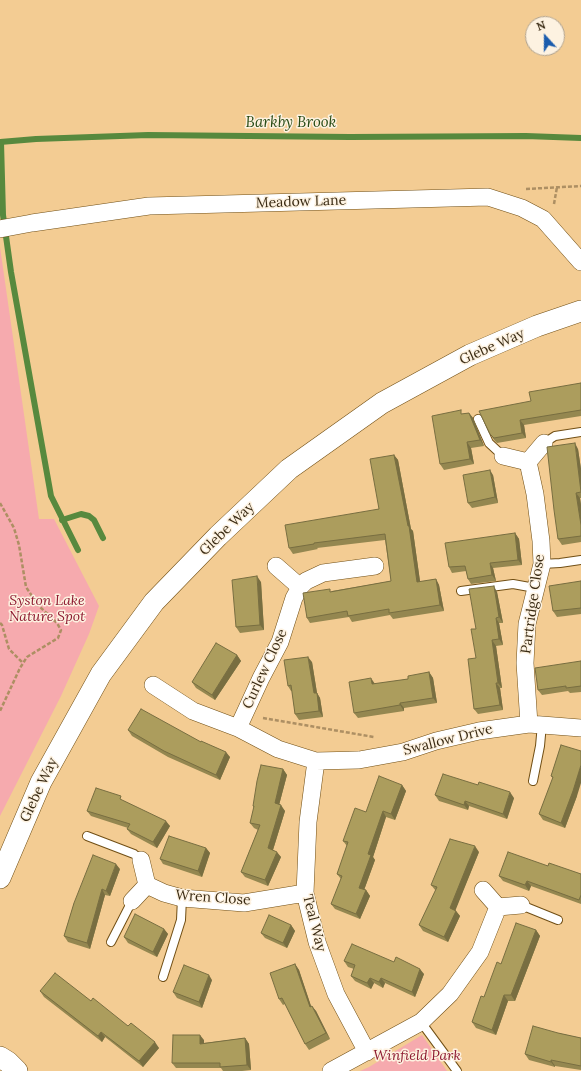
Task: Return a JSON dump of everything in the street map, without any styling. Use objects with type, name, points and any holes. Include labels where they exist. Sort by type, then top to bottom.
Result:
[{"type":"street","name":"Meadow Lane","points":[[7,228],[149,206],[488,197],[522,208],[543,219],[581,262]]},
{"type":"street","name":"Glebe Way","points":[[0,878],[41,782],[100,674],[154,602],[218,536],[288,469],[382,403],[470,355],[537,326],[581,311]]},
{"type":"street","points":[[503,456],[528,462],[544,443]]},
{"type":"street","name":"Partridge Close","points":[[528,462],[535,494],[542,541],[542,564],[527,624],[525,663],[535,724]]},
{"type":"street","points":[[276,566],[300,587],[306,581],[323,572],[375,566]]},
{"type":"street","name":"Curlew Close","points":[[238,728],[261,678],[280,642],[294,598],[300,587]]},
{"type":"street","points":[[153,685],[193,711],[238,728],[278,748],[316,761]]},
{"type":"street","name":"Swallow Drive","points":[[316,761],[359,760],[403,752],[436,741],[479,731],[535,724],[581,728]]},
{"type":"street","name":"Teal Way","points":[[316,761],[308,822],[305,893],[317,942],[336,994],[367,1052]]},
{"type":"street","points":[[132,901],[147,885],[141,860]]},
{"type":"street","name":"Wren Close","points":[[147,885],[164,893],[182,898],[244,903],[305,893]]},
{"type":"street","points":[[483,890],[498,907]]},
{"type":"street","points":[[498,907],[522,905]]},
{"type":"street","points":[[331,1071],[421,1022],[450,994],[480,952],[498,907]]},
{"type":"street","points":[[0,1057],[8,1062],[17,1071]]},
{"type":"lane","points":[[478,419],[489,443],[503,456]]},
{"type":"lane","points":[[544,443],[555,436],[581,432]]},
{"type":"lane","points":[[542,564],[581,560]]},
{"type":"lane","points":[[461,591],[513,584],[535,588]]},
{"type":"lane","points":[[533,781],[540,746],[535,724]]},
{"type":"lane","points":[[87,836],[134,854],[141,860]]},
{"type":"lane","points":[[163,977],[181,920],[182,898]]},
{"type":"lane","points":[[111,942],[132,901]]},
{"type":"lane","points":[[522,905],[558,920]]},
{"type":"lane","points":[[421,1022],[457,1071]]},
{"type":"path","points":[[522,190],[581,186]]},
{"type":"path","points":[[0,503],[14,528],[19,545],[26,587],[38,605],[57,623],[61,630],[58,638],[27,658],[23,663],[0,711]]},
{"type":"path","points":[[0,623],[2,625],[9,649],[23,663]]},
{"type":"path","points":[[245,712],[259,718],[371,736],[403,752]]},
{"type":"green space","name":"Syston Lake Nature Spot","points":[[0,247],[39,519],[54,519],[99,606],[89,634],[61,696],[0,816]]},
{"type":"green space","name":"Winfield Park","points":[[422,1035],[447,1071],[360,1071],[369,1067]]},
{"type":"building","points":[[581,383],[581,410],[520,420],[522,433],[494,438],[490,434],[479,411],[531,401],[529,392]]},
{"type":"building","points":[[461,410],[461,414],[469,413],[480,440],[467,442],[470,459],[440,464],[432,416]]},
{"type":"building","points":[[575,443],[581,492],[576,493],[581,525],[581,536],[558,539],[547,447]]},
{"type":"building","points":[[394,455],[409,526],[417,582],[436,579],[440,605],[389,613],[389,609],[348,616],[347,611],[307,618],[303,593],[330,589],[330,592],[391,581],[385,534],[314,543],[289,548],[285,525],[379,509],[370,459]]},
{"type":"building","points":[[490,470],[495,497],[468,503],[463,475]]},
{"type":"building","points":[[515,533],[518,560],[490,563],[492,575],[468,579],[465,566],[449,567],[445,543]]},
{"type":"building","points":[[257,576],[260,625],[236,627],[232,580]]},
{"type":"building","points":[[581,581],[581,608],[553,611],[549,586]]},
{"type":"building","points":[[494,586],[499,617],[496,618],[499,639],[492,640],[498,683],[496,683],[500,705],[474,709],[468,659],[476,658],[471,629],[476,629],[469,589]]},
{"type":"building","points":[[216,643],[237,655],[212,695],[192,682]]},
{"type":"building","points":[[308,657],[314,693],[317,693],[319,711],[295,714],[291,685],[288,686],[284,660]]},
{"type":"building","points":[[581,661],[581,686],[566,688],[566,686],[538,690],[535,668]]},
{"type":"building","points":[[429,672],[433,698],[400,703],[400,705],[354,713],[349,682],[371,678],[372,684],[408,679],[408,676]]},
{"type":"building","points":[[141,709],[201,742],[226,752],[216,775],[164,751],[128,730]]},
{"type":"building","points":[[561,745],[581,751],[581,765],[561,823],[539,814],[553,777],[551,776]]},
{"type":"building","points":[[261,765],[283,769],[275,803],[281,805],[268,848],[277,852],[265,880],[241,872],[260,825],[250,823]]},
{"type":"building","points":[[443,774],[478,785],[479,782],[510,792],[503,814],[465,801],[464,805],[435,795]]},
{"type":"building","points":[[379,776],[402,785],[391,814],[383,811],[368,854],[371,855],[359,888],[366,890],[356,914],[331,904],[342,876],[337,874],[348,842],[343,841],[355,808],[366,812]]},
{"type":"building","points":[[96,788],[121,796],[120,799],[166,821],[153,842],[127,829],[130,824],[87,811]]},
{"type":"building","points":[[169,836],[206,848],[198,871],[160,859]]},
{"type":"building","points":[[450,839],[475,846],[450,908],[456,911],[444,937],[419,925],[437,887],[431,885]]},
{"type":"building","points":[[508,852],[548,866],[549,863],[581,874],[581,895],[579,900],[527,881],[525,885],[499,876]]},
{"type":"building","points":[[93,855],[116,864],[106,891],[102,889],[87,943],[64,936],[74,903]]},
{"type":"building","points":[[135,914],[164,929],[153,952],[124,937]]},
{"type":"building","points":[[269,915],[291,925],[283,943],[261,933]]},
{"type":"building","points":[[516,923],[536,930],[511,995],[504,995],[492,1030],[472,1022],[481,996],[484,997],[497,962],[501,964]]},
{"type":"building","points":[[352,944],[394,962],[396,957],[420,969],[412,992],[381,978],[379,982],[370,978],[367,983],[351,976],[355,965],[344,961]]},
{"type":"building","points":[[295,964],[310,1007],[312,1006],[326,1033],[305,1044],[282,998],[279,999],[270,973]]},
{"type":"building","points":[[184,965],[209,975],[199,1002],[173,992]]},
{"type":"building","points":[[55,973],[91,1001],[93,998],[128,1026],[131,1023],[155,1042],[139,1061],[101,1032],[98,1036],[40,991]]},
{"type":"building","points":[[533,1026],[581,1038],[581,1066],[551,1060],[551,1062],[525,1054]]},
{"type":"building","points":[[173,1035],[200,1035],[200,1044],[245,1038],[247,1065],[220,1067],[220,1063],[172,1063]]},
{"type":"waterway","name":"Barkby Brook","points":[[0,142],[36,139],[148,135],[350,137],[526,136],[581,138]]},
{"type":"waterway","points":[[1,142],[3,215],[11,272],[51,496],[78,550]]},
{"type":"waterway","points":[[62,520],[81,514],[89,516],[94,520],[103,538]]}]
